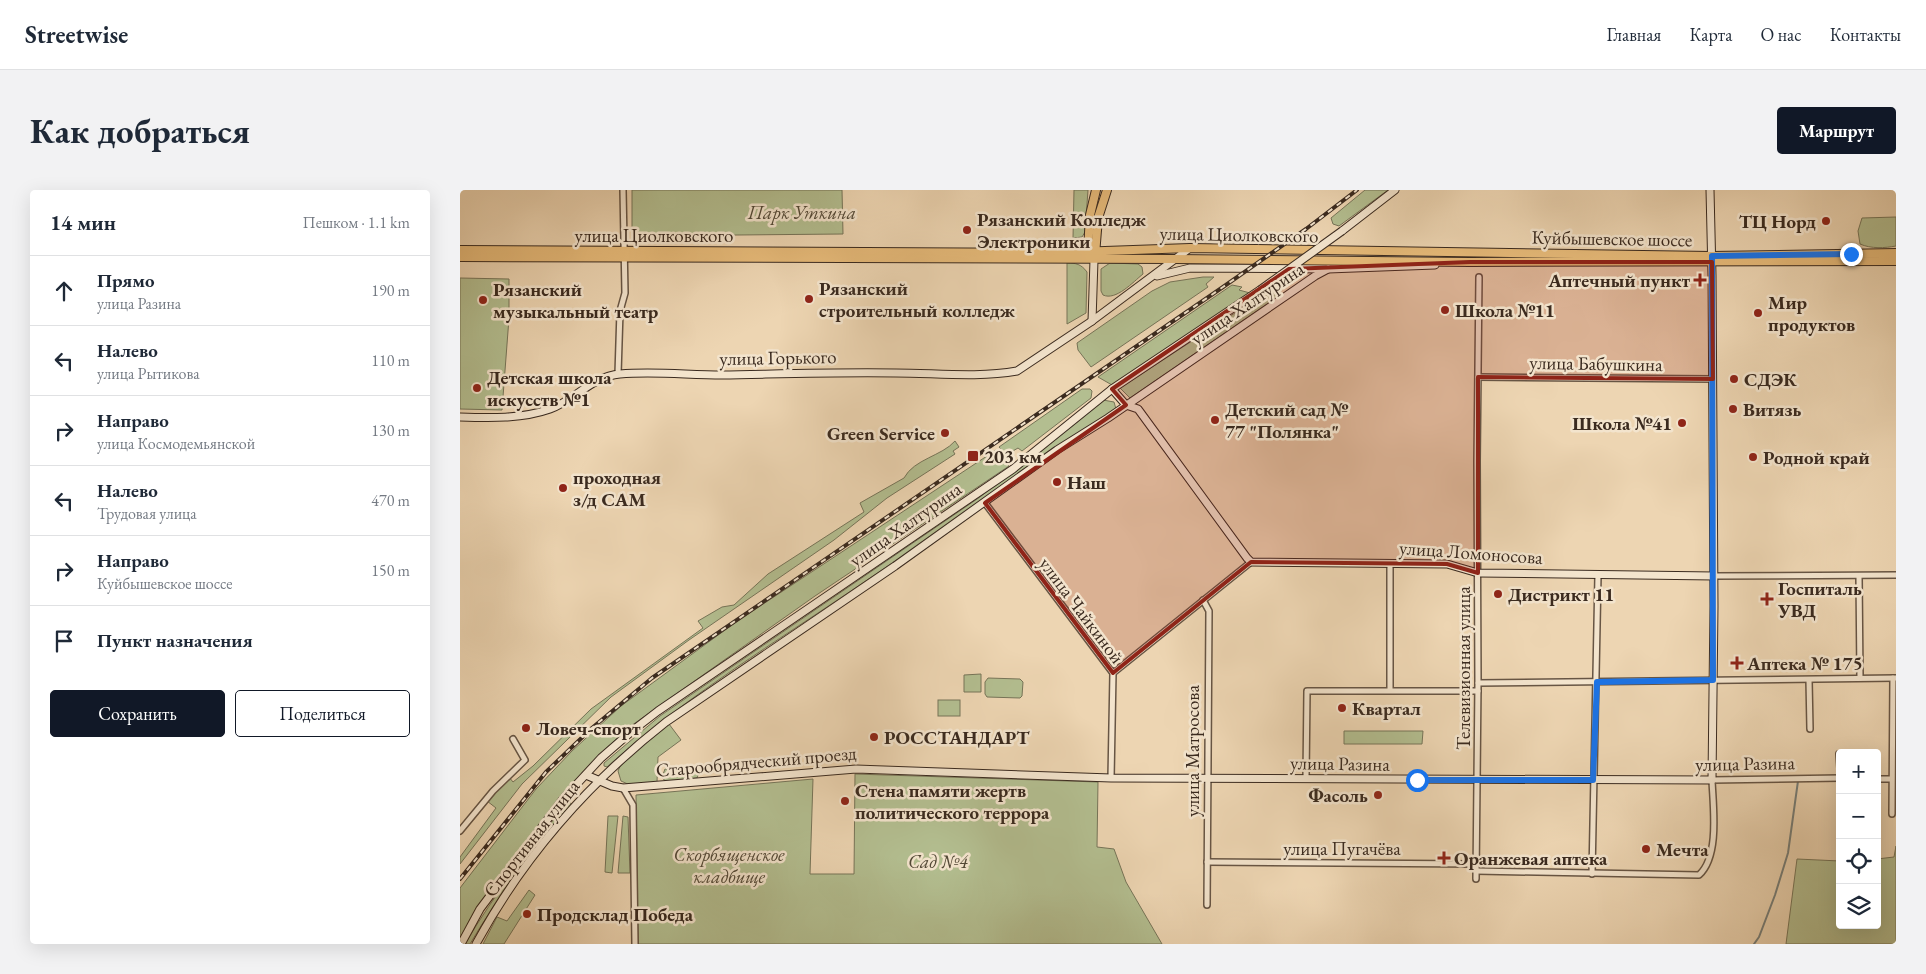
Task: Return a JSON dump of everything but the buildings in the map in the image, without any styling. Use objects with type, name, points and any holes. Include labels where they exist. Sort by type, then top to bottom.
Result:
[{"type":"main road","points":[[1094,190],[1088,232],[1094,260]]},
{"type":"main road","points":[[1092,251],[1098,218],[1108,190]]},
{"type":"main road","name":"улица Циолковского","points":[[625,255],[1048,253],[1190,248],[1387,252]]},
{"type":"main road","name":"улица Циолковского","points":[[460,250],[520,254],[1386,262]]},
{"type":"main road","name":"Куйбышевское шоссе","points":[[1387,252],[1896,261]]},
{"type":"main road","name":"улица Циолковского","points":[[460,257],[520,254]]},
{"type":"main road","name":"Куйбышевское шоссе","points":[[1386,262],[1712,259],[1896,254]]},
{"type":"street","points":[[618,374],[620,311],[624,293],[623,190]]},
{"type":"street","name":"улица Халтурина","points":[[586,775],[601,758],[658,711],[1013,469],[1112,389],[1260,290],[1342,231],[1394,190]]},
{"type":"street","points":[[1476,871],[1699,876],[1706,869],[1714,832],[1712,780],[1713,379],[1710,190]]},
{"type":"street","name":"улица Горького","points":[[460,417],[487,418],[524,415],[551,409],[589,385],[618,374],[1003,373],[1016,371],[1092,321],[1190,248]]},
{"type":"street","points":[[1092,321],[1094,260]]},
{"type":"street","name":"Куйбышевское шоссе","points":[[1152,278],[1190,268],[1387,268],[1470,262]]},
{"type":"street","name":"улица Халтурина","points":[[598,780],[666,722],[984,503],[1057,450],[1328,269]]},
{"type":"street","name":"Телевизионная улица","points":[[1476,879],[1479,277]]},
{"type":"street","name":"улица Бабушкина","points":[[1478,377],[1713,379]]},
{"type":"street","points":[[1112,389],[1126,405],[1138,409],[1251,562],[1113,673]]},
{"type":"street","name":"улица Чайкиной","points":[[984,503],[1113,673],[1111,778]]},
{"type":"street","name":"улица Ломоносова","points":[[1251,562],[1447,564],[1478,573],[1896,576]]},
{"type":"street","points":[[1390,563],[1390,690]]},
{"type":"street","points":[[1592,874],[1598,574]]},
{"type":"street","points":[[1859,576],[1860,678]]},
{"type":"street","name":"улица Матросова","points":[[1203,600],[1209,611],[1207,905]]},
{"type":"street","points":[[1478,683],[1894,678],[1892,814]]},
{"type":"street","points":[[1809,680],[1810,729]]},
{"type":"street","points":[[1306,779],[1306,691],[1478,691]]},
{"type":"street","points":[[460,831],[493,791],[525,760],[513,739]]},
{"type":"street","name":"Старообрядческий проезд","points":[[586,775],[612,786],[623,788],[856,769],[1111,778]]},
{"type":"street","name":"Спортивная улица","points":[[462,944],[480,909],[503,876],[563,799],[586,775]]},
{"type":"street","name":"улица Разина","points":[[1111,778],[1208,777],[1477,780],[1836,778]]},
{"type":"street","points":[[1881,779],[1892,779]]},
{"type":"street","name":"Спортивная улица","points":[[476,944],[492,914],[544,841],[572,807],[598,780]]},
{"type":"street","points":[[623,788],[633,805],[635,944]]},
{"type":"street","name":"улица Пугачёва","points":[[1207,862],[1476,864]]},
{"type":"highlighted area","points":[[1470,262],[1712,262],[1713,379],[1478,377],[1478,573],[1447,564],[1251,562],[1113,673],[985,503],[1126,405],[1112,389],[1289,269]]},
{"type":"green space","name":"Парк Уткина","points":[[632,190],[842,190],[843,234],[632,236]]},
{"type":"green space","points":[[1074,190],[1088,190],[1085,232],[1082,237],[1073,238]]},
{"type":"green space","points":[[1365,190],[1388,190],[1339,226],[1333,224],[1331,218]]},
{"type":"green space","points":[[1896,217],[1896,246],[1878,248],[1860,244],[1858,231],[1862,218]]},
{"type":"green space","points":[[1067,263],[1083,267],[1087,272],[1086,313],[1067,324]]},
{"type":"green space","points":[[1110,263],[1138,264],[1142,267],[1143,274],[1119,293],[1108,296],[1103,295],[1101,291],[1101,269]]},
{"type":"green space","points":[[1214,277],[1206,284],[1208,287],[1091,367],[1078,350],[1077,343],[1152,291],[1170,282]]},
{"type":"green space","points":[[460,278],[509,279],[509,318],[502,410],[460,409]]},
{"type":"green space","points":[[1232,285],[1242,287],[1239,290],[1250,293],[1112,385],[1098,377]]},
{"type":"green space","points":[[1272,286],[1282,294],[1130,398],[1120,388],[1267,292]]},
{"type":"green space","points":[[1082,389],[1090,389],[1092,391],[1091,398],[1022,451],[1018,448],[1006,455],[999,447]]},
{"type":"green space","points":[[1103,400],[1114,402],[1116,409],[909,552],[720,679],[662,721],[607,767],[604,766],[604,763],[660,716],[980,497]]},
{"type":"green space","points":[[955,441],[959,447],[953,451],[955,454],[887,498],[834,540],[689,640],[611,697],[522,784],[460,864],[460,857],[496,808],[487,801],[509,777],[513,782],[533,766],[591,709],[703,628],[698,621],[722,607],[734,605],[768,574],[864,512],[860,503],[904,478],[914,466]]},
{"type":"green space","points":[[996,450],[1009,466],[815,596],[628,728],[596,758],[565,793],[500,875],[460,938],[460,888],[536,789],[572,751],[621,706],[736,622]]},
{"type":"green space","points":[[981,674],[981,692],[964,692],[964,675]]},
{"type":"green space","points":[[988,678],[1020,679],[1023,682],[1022,696],[1020,698],[987,697],[985,694],[985,682]]},
{"type":"green space","points":[[938,700],[960,700],[960,716],[938,716]]},
{"type":"green space","points":[[669,724],[681,740],[658,757],[657,782],[630,785],[621,781],[618,771],[622,762]]},
{"type":"green space","points":[[1344,731],[1423,731],[1422,744],[1344,744]]},
{"type":"green space","points":[[665,769],[698,769],[699,773],[697,778],[665,781],[662,777]]},
{"type":"green space","points":[[855,774],[1098,782],[1097,847],[1114,849],[1126,882],[1162,944],[638,944],[636,795],[813,779],[810,874],[854,874]]},
{"type":"green space","points":[[568,802],[571,803],[571,806],[505,890],[470,944],[465,944],[514,871]]},
{"type":"green space","points":[[608,816],[618,816],[612,873],[605,872]]},
{"type":"green space","points":[[623,816],[628,817],[630,873],[618,873]]},
{"type":"green space","points":[[1896,846],[1896,944],[1786,944],[1797,859],[1836,861],[1836,929],[1881,929],[1881,859],[1894,857]]},
{"type":"green space","points":[[529,890],[535,895],[504,944],[483,944],[497,917],[507,921]]},
{"type":"waterway","points":[[1754,944],[1759,937],[1775,895],[1788,853],[1798,781]]},
{"type":"railway","points":[[460,879],[546,772],[592,728],[652,678],[1223,287],[1306,229],[1357,190]]},
{"type":"place","name":"ТЦ Норд","points":[[1826,221]]},
{"type":"place","name":"Рязанский Колледж Электроники","points":[[967,230]]},
{"type":"place","name":"Аптечный пункт","points":[[1700,280]]},
{"type":"place","name":"Рязанский строительный колледж","points":[[809,299]]},
{"type":"place","name":"Рязанский музыкальный театр","points":[[483,300]]},
{"type":"place","name":"Школа №11","points":[[1445,310]]},
{"type":"place","name":"Мир продуктов","points":[[1758,313]]},
{"type":"place","name":"СДЭК","points":[[1734,379]]},
{"type":"place","name":"Детская школа искусств №1","points":[[477,388]]},
{"type":"place","name":"Витязь","points":[[1733,409]]},
{"type":"place","name":"Детский сад № 77 \"Полянка\"","points":[[1215,420]]},
{"type":"place","name":"Школа №41","points":[[1682,423]]},
{"type":"place","name":"Green Service","points":[[945,433]]},
{"type":"place","name":"203 км","points":[[973,456]]},
{"type":"place","name":"Родной край","points":[[1753,457]]},
{"type":"place","name":"Наш","points":[[1057,482]]},
{"type":"place","name":"проходная з/д САМ","points":[[563,488]]},
{"type":"place","name":"Дистрикт 11","points":[[1498,594]]},
{"type":"place","name":"Госпиталь УВД","points":[[1767,599]]},
{"type":"place","name":"Аптека № 175","points":[[1737,663]]},
{"type":"place","name":"Квартал","points":[[1342,708]]},
{"type":"place","name":"Ловеч-спорт","points":[[526,728]]},
{"type":"place","name":"РОССТАНДАРТ","points":[[874,737]]},
{"type":"place","name":"Фасоль","points":[[1378,795]]},
{"type":"place","name":"Стена памяти жертв политического террора","points":[[845,801]]},
{"type":"place","name":"Мечта","points":[[1646,849]]},
{"type":"place","name":"Оранжевая аптека","points":[[1444,858]]},
{"type":"place","name":"Продсклад Победа","points":[[527,914]]},
{"type":"route","points":[[1417,780],[1593,780],[1597,682],[1713,680],[1712,256],[1851,254]]},
{"type":"park label","name":"Сад №4","points":[[938,861]]},
{"type":"park label","name":"Скорбященское кладбище","points":[[729,865]]}]
